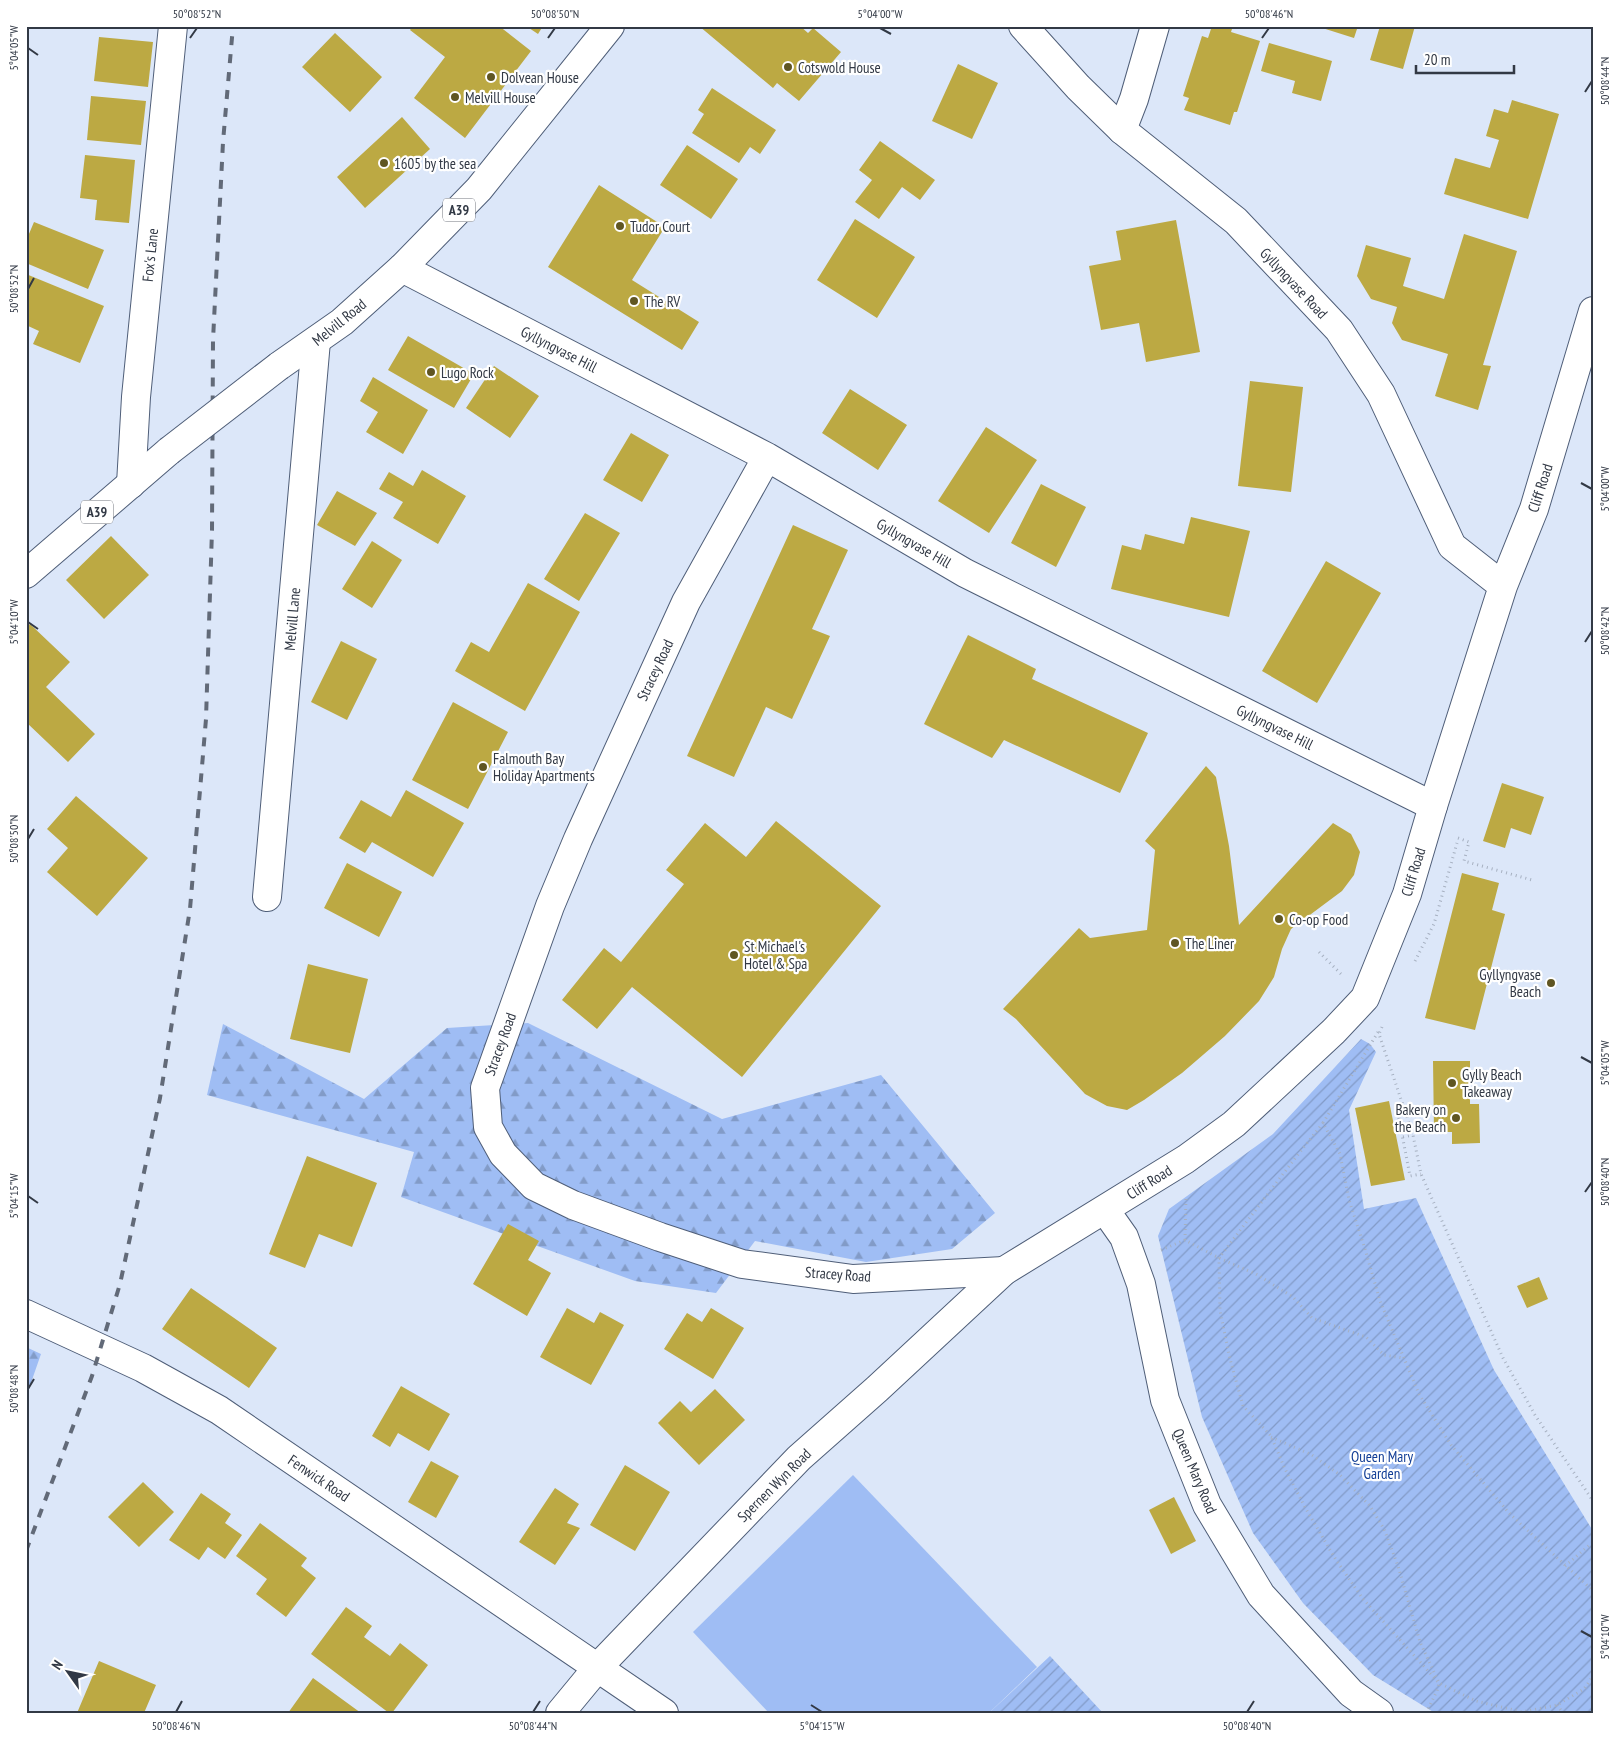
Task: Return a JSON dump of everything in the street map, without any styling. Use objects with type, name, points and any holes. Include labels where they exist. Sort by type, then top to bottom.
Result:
[{"type":"street","name":"Fox's Lane","points":[[131,484],[136,397],[174,26]]},
{"type":"street","name":"Melvill Road","points":[[26,574],[169,451],[280,366],[342,322],[402,268],[479,189],[610,26]]},
{"type":"street","name":"Gyllyngvase Road","points":[[1023,26],[1078,87],[1122,130],[1236,221],[1339,330],[1381,394],[1452,546],[1503,586]]},
{"type":"street","points":[[1122,130],[1156,26]]},
{"type":"street","name":"Gyllyngvase Hill","points":[[402,268],[767,456],[965,573],[1433,806]]},
{"type":"street","name":"Cliff Road","points":[[1004,1271],[1186,1159],[1234,1124],[1334,1031],[1365,998],[1407,894],[1503,586],[1534,509],[1593,311]]},
{"type":"street","name":"Melvill Lane","points":[[267,897],[316,341]]},
{"type":"street","name":"Stracey Road","points":[[767,456],[686,602],[578,838],[550,906],[485,1088],[488,1127],[503,1154],[534,1186],[573,1205],[660,1238],[742,1264],[853,1279],[1004,1271]]},
{"type":"street","name":"Queen Mary Road","points":[[1105,1210],[1124,1237],[1141,1284],[1165,1400],[1207,1505],[1261,1595],[1351,1693],[1379,1713]]},
{"type":"street","name":"Spernen Wyn Road","points":[[560,1713],[598,1667],[799,1458],[877,1389],[1004,1271]]},
{"type":"street","name":"Fenwick Road","points":[[26,1314],[143,1368],[218,1410],[664,1713]]},
{"type":"path","points":[[1413,966],[1434,924],[1460,829]]},
{"type":"path","points":[[1458,838],[1468,842],[1464,861],[1532,880]]},
{"type":"path","points":[[1383,1025],[1323,1124],[1219,1258],[1220,1311],[1230,1359],[1243,1406],[1271,1436],[1302,1501],[1336,1560],[1363,1599],[1439,1683],[1476,1701],[1522,1712],[1557,1705],[1584,1689],[1593,1676]]},
{"type":"path","points":[[1378,1034],[1413,1135],[1421,1174],[1504,1358],[1536,1415],[1593,1501]]},
{"type":"path","points":[[1396,1103],[1410,1176],[1421,1174]]},
{"type":"path","points":[[1323,1124],[1340,1154],[1348,1200],[1380,1301],[1418,1394],[1451,1445],[1510,1514],[1593,1591]]},
{"type":"path","points":[[1403,1137],[1413,1135]]},
{"type":"path","points":[[1185,1240],[1186,1159]]},
{"type":"path","points":[[1132,1261],[1185,1240],[1219,1258],[1256,1274],[1293,1297],[1312,1318],[1366,1337],[1384,1355],[1404,1358]]},
{"type":"path","points":[[1271,1436],[1312,1455],[1340,1475],[1370,1506],[1384,1529],[1398,1566],[1420,1642],[1439,1683],[1426,1713]]},
{"type":"path","points":[[1565,1566],[1593,1542]]},
{"type":"path","points":[[1557,1705],[1562,1713]]},
{"type":"green space","points":[[528,1023],[722,1119],[881,1075],[995,1213],[952,1249],[866,1262],[755,1241],[716,1293],[635,1281],[401,1197],[414,1152],[207,1095],[223,1024],[364,1099],[447,1028]]},
{"type":"green space","name":"Queen Mary Garden","points":[[1361,1039],[1370,1044],[1376,1052],[1349,1110],[1364,1209],[1416,1198],[1494,1370],[1593,1531],[1593,1713],[1435,1713],[1373,1675],[1303,1603],[1253,1533],[1202,1417],[1158,1236],[1169,1209],[1273,1134]]},
{"type":"green space","points":[[26,1347],[41,1354],[26,1397]]},
{"type":"green space","points":[[853,1475],[1037,1667],[989,1713],[769,1713],[693,1632]]},
{"type":"green space","points":[[1050,1656],[1103,1713],[989,1713]]},
{"type":"building","points":[[413,26],[499,26],[531,51],[465,138],[414,98],[445,57],[410,30]]},
{"type":"building","points":[[526,26],[543,26],[538,34]]},
{"type":"building","name":"Cotswold House","points":[[699,26],[800,26],[808,33],[813,28],[841,52],[799,101],[777,83],[773,88]]},
{"type":"building","points":[[1212,26],[1233,26],[1231,32],[1260,41],[1237,112],[1234,112],[1230,125],[1184,110],[1189,98],[1183,96],[1202,36],[1208,38]]},
{"type":"building","points":[[1316,26],[1358,26],[1354,38]]},
{"type":"building","points":[[1380,26],[1415,26],[1403,69],[1370,60]]},
{"type":"building","points":[[335,33],[382,77],[350,112],[302,67]]},
{"type":"building","points":[[99,37],[153,42],[148,87],[94,81]]},
{"type":"building","points":[[1269,43],[1332,61],[1321,101],[1292,93],[1295,81],[1261,71]]},
{"type":"building","points":[[958,64],[998,83],[972,139],[932,121]]},
{"type":"building","points":[[712,88],[776,130],[760,154],[750,147],[739,163],[692,133],[704,114],[698,110]]},
{"type":"building","points":[[91,96],[146,101],[141,145],[87,140]]},
{"type":"building","points":[[1512,100],[1559,114],[1528,219],[1444,194],[1455,158],[1490,168],[1499,140],[1486,136],[1494,109],[1508,113]]},
{"type":"building","name":"1605 by the sea","points":[[402,117],[430,149],[365,208],[337,177]]},
{"type":"building","points":[[880,141],[935,180],[920,200],[902,187],[879,219],[855,202],[872,180],[859,170]]},
{"type":"building","points":[[687,145],[738,179],[711,219],[660,185]]},
{"type":"building","points":[[85,155],[135,160],[129,223],[95,220],[97,200],[80,198]]},
{"type":"building","name":"The RV","points":[[599,185],[665,227],[632,280],[699,322],[682,350],[548,267]]},
{"type":"building","points":[[855,219],[915,257],[877,318],[817,280]]},
{"type":"building","points":[[1176,220],[1200,352],[1146,362],[1139,323],[1101,330],[1089,266],[1121,260],[1116,231]]},
{"type":"building","points":[[34,222],[104,250],[88,289],[26,263],[26,241]]},
{"type":"building","points":[[1464,234],[1517,251],[1483,365],[1491,366],[1478,410],[1435,396],[1448,354],[1402,340],[1392,323],[1397,307],[1371,299],[1357,276],[1366,245],[1411,258],[1403,286],[1444,299]]},
{"type":"building","points":[[26,274],[104,306],[80,363],[33,344],[39,331],[26,325]]},
{"type":"building","name":"Lugo Rock","points":[[408,336],[474,374],[454,408],[388,370]]},
{"type":"building","points":[[494,366],[539,396],[510,438],[466,408]]},
{"type":"building","points":[[373,377],[428,410],[403,454],[366,432],[378,412],[360,401]]},
{"type":"building","points":[[1250,381],[1303,387],[1291,492],[1238,486]]},
{"type":"building","points":[[850,389],[907,425],[878,470],[822,433]]},
{"type":"building","points":[[986,427],[1037,460],[989,533],[938,501]]},
{"type":"building","points":[[631,433],[669,455],[642,502],[603,480]]},
{"type":"building","points":[[422,470],[466,496],[438,544],[393,518],[403,502],[379,489],[389,472],[413,486]]},
{"type":"building","points":[[1041,484],[1086,507],[1056,567],[1011,543]]},
{"type":"building","points":[[337,491],[377,513],[355,546],[317,525]]},
{"type":"building","points":[[585,513],[620,533],[579,601],[544,579]]},
{"type":"building","points":[[1191,517],[1250,531],[1229,617],[1111,589],[1122,545],[1141,550],[1145,534],[1184,544]]},
{"type":"building","points":[[793,525],[848,550],[812,629],[830,636],[792,719],[766,707],[734,777],[687,756]]},
{"type":"building","points":[[111,536],[149,575],[104,619],[66,580]]},
{"type":"building","points":[[372,541],[402,560],[372,608],[342,589]]},
{"type":"building","points":[[1326,561],[1381,593],[1317,703],[1262,671]]},
{"type":"building","points":[[528,583],[580,612],[525,711],[455,671],[471,642],[489,652]]},
{"type":"building","points":[[30,624],[70,662],[46,687],[95,734],[68,762],[26,722],[26,628]]},
{"type":"building","points":[[968,635],[1036,669],[1032,679],[1148,733],[1120,793],[1004,740],[992,758],[924,724]]},
{"type":"building","points":[[341,641],[377,659],[347,720],[311,702]]},
{"type":"building","points":[[453,702],[508,732],[468,809],[412,780]]},
{"type":"building","name":"The Liner","points":[[1206,766],[1216,777],[1229,846],[1239,925],[1333,823],[1351,834],[1360,852],[1354,875],[1342,891],[1291,929],[1282,949],[1274,977],[1259,1001],[1225,1036],[1182,1073],[1144,1100],[1127,1110],[1107,1106],[1085,1094],[1016,1019],[1003,1009],[1079,928],[1090,938],[1147,930],[1155,850],[1145,841]]},
{"type":"building","points":[[1502,783],[1544,797],[1531,835],[1511,828],[1505,848],[1483,841]]},
{"type":"building","points":[[406,790],[464,823],[433,877],[372,842],[365,853],[339,838],[361,800],[391,817]]},
{"type":"building","points":[[76,796],[148,858],[97,916],[47,872],[68,848],[47,829]]},
{"type":"building","name":"St Michael's Hotel & Spa","points":[[776,821],[881,906],[742,1077],[632,987],[597,1029],[562,1000],[604,948],[621,962],[684,884],[666,870],[705,823],[746,857]]},
{"type":"building","points":[[347,863],[402,892],[379,937],[324,908]]},
{"type":"building","points":[[1462,873],[1499,883],[1492,910],[1505,914],[1475,1030],[1425,1018]]},
{"type":"building","points":[[308,964],[368,979],[350,1053],[290,1039]]},
{"type":"building","points":[[1433,1061],[1470,1061],[1470,1104],[1479,1104],[1480,1143],[1452,1144],[1452,1132],[1434,1132]]},
{"type":"building","points":[[1389,1101],[1405,1180],[1371,1186],[1355,1108]]},
{"type":"building","points":[[307,1156],[377,1183],[352,1247],[319,1234],[305,1268],[269,1254]]},
{"type":"building","points":[[508,1224],[539,1241],[528,1260],[551,1273],[527,1316],[473,1284]]},
{"type":"building","points":[[1539,1277],[1548,1299],[1527,1308],[1517,1286]]},
{"type":"building","points":[[191,1288],[277,1348],[249,1388],[162,1329]]},
{"type":"building","points":[[567,1308],[594,1323],[600,1312],[624,1325],[591,1385],[540,1357]]},
{"type":"building","points":[[711,1308],[744,1328],[713,1379],[664,1349],[687,1313],[702,1322]]},
{"type":"building","points":[[401,1386],[450,1414],[429,1451],[398,1433],[390,1447],[372,1436]]},
{"type":"building","points":[[715,1389],[745,1420],[699,1465],[658,1423],[680,1401],[691,1412]]},
{"type":"building","points":[[431,1461],[459,1476],[436,1518],[408,1502]]},
{"type":"building","points":[[625,1465],[670,1492],[635,1551],[590,1525]]},
{"type":"building","points":[[143,1482],[174,1512],[139,1547],[108,1517]]},
{"type":"building","points":[[555,1488],[579,1504],[567,1523],[580,1528],[555,1565],[519,1542]]},
{"type":"building","points":[[201,1493],[231,1514],[225,1523],[242,1535],[225,1559],[208,1547],[199,1560],[169,1540]]},
{"type":"building","points":[[1174,1497],[1196,1541],[1171,1554],[1149,1510]]},
{"type":"building","points":[[260,1523],[307,1558],[301,1566],[316,1578],[286,1617],[256,1594],[267,1579],[236,1556]]},
{"type":"building","points":[[346,1607],[372,1626],[364,1637],[390,1656],[400,1643],[428,1665],[392,1713],[389,1713],[311,1654]]},
{"type":"building","points":[[99,1661],[156,1685],[144,1713],[77,1713]]},
{"type":"building","points":[[313,1678],[361,1713],[288,1713]]},
{"type":"railway","points":[[26,1551],[92,1376],[120,1284],[160,1098],[190,909],[206,719],[212,530],[213,340],[223,142],[233,26]]},
{"type":"place","name":"Cotswold House","points":[[788,67]]},
{"type":"place","name":"Dolvean House","points":[[491,77]]},
{"type":"place","name":"Melvill House","points":[[455,97]]},
{"type":"place","name":"1605 by the sea","points":[[384,163]]},
{"type":"place","name":"Tudor Court","points":[[620,226]]},
{"type":"place","name":"The RV","points":[[634,301]]},
{"type":"place","name":"Lugo Rock","points":[[431,372]]},
{"type":"place","name":"Falmouth Bay Holiday Apartments","points":[[483,767]]},
{"type":"place","name":"Co-op Food","points":[[1279,919]]},
{"type":"place","name":"The Liner","points":[[1175,943]]},
{"type":"place","name":"St Michael's Hotel & Spa","points":[[734,955]]},
{"type":"place","name":"Gyllyngvase Beach","points":[[1551,983]]},
{"type":"place","name":"Gylly Beach Takeaway","points":[[1452,1083]]},
{"type":"place","name":"Bakery on the Beach","points":[[1456,1118]]}]
